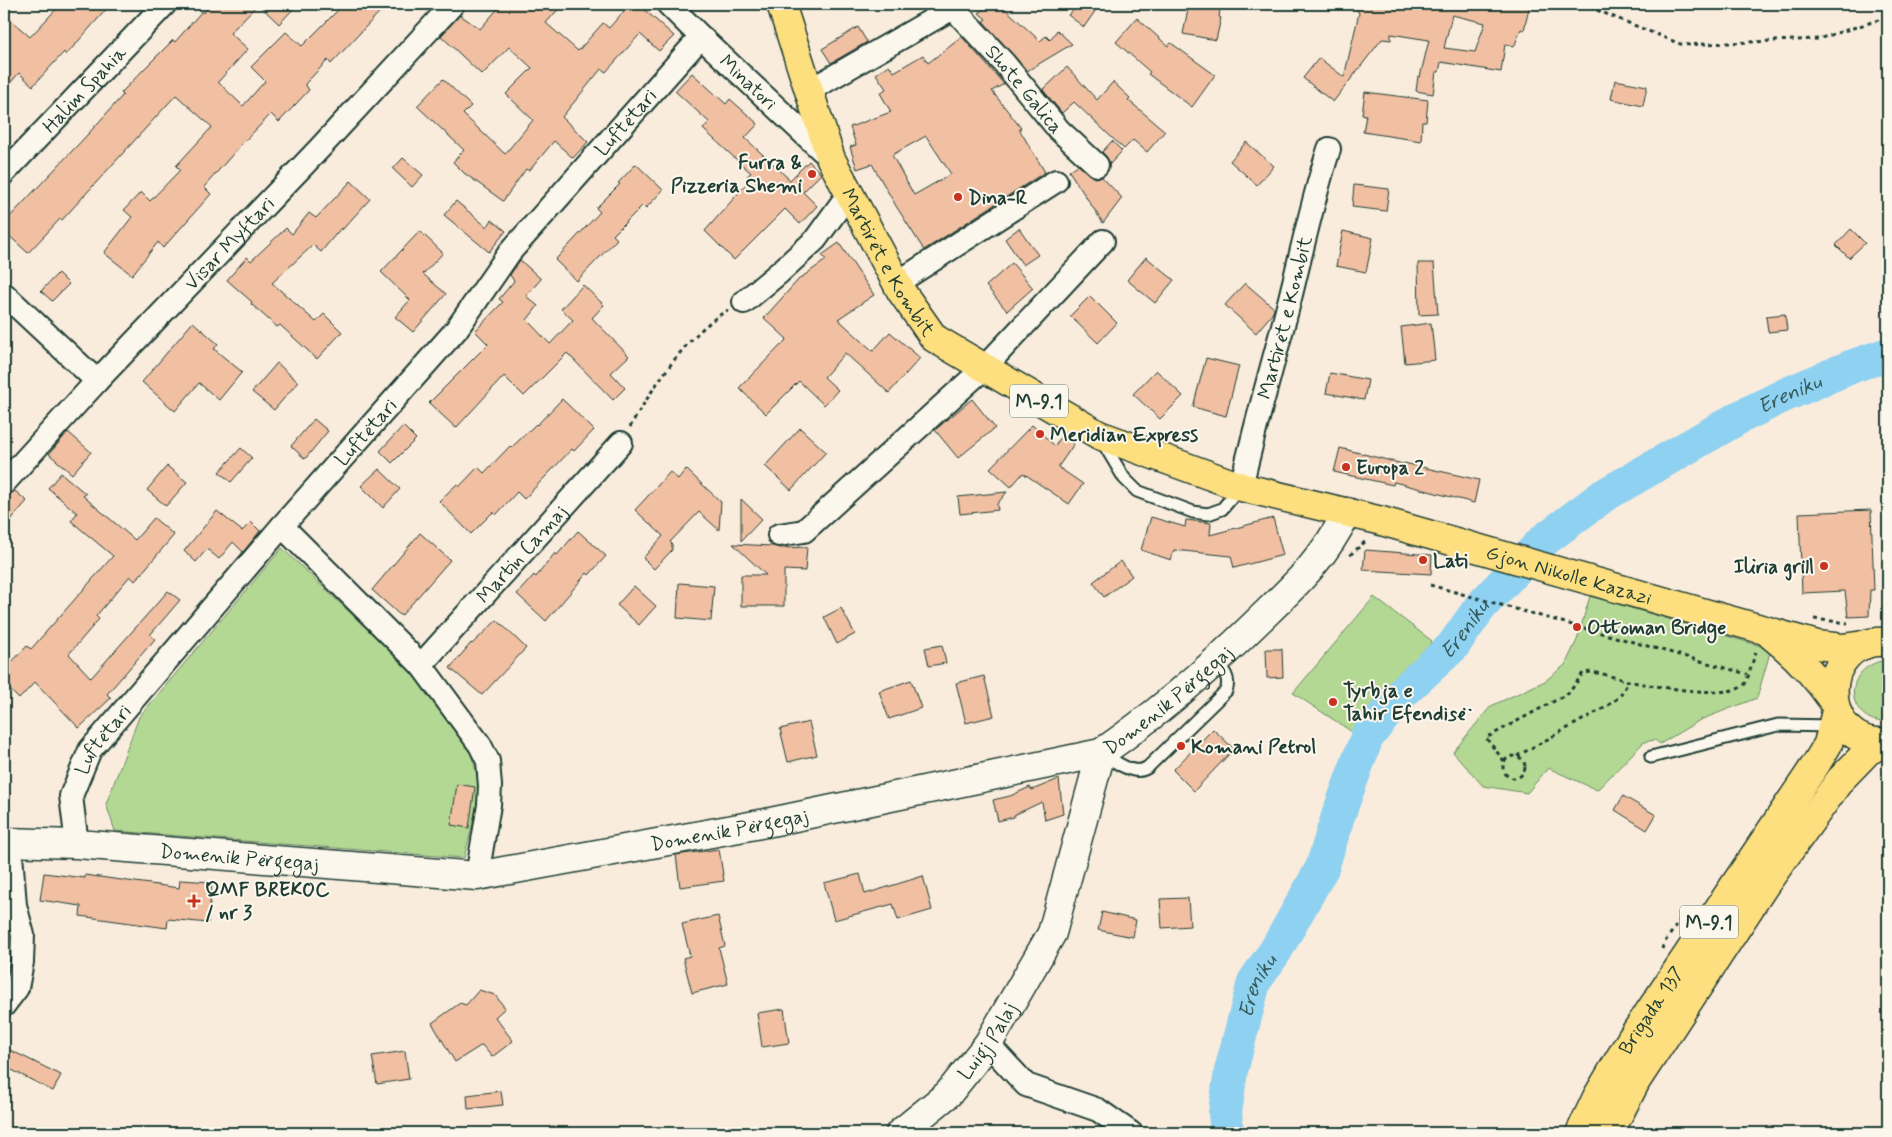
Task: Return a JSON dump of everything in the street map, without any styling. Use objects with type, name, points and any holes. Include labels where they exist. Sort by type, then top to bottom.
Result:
[{"type":"main road","name":"Martirët e Kombit","points":[[781,4],[831,158],[897,283],[934,338],[983,369],[1099,435],[1241,486],[1347,512]]},
{"type":"main road","name":"Gjon Nikolle Kazazi","points":[[1347,512],[1419,532],[1760,636]]},
{"type":"main road","name":"Domenik Përgegaj","points":[[7,842],[78,844],[477,876],[766,823],[1101,753],[1130,733],[1215,662],[1308,572],[1330,544],[1347,512]]},
{"type":"main road","name":"M-9.1","points":[[1760,636],[1830,648],[1868,637]]},
{"type":"main road","name":"M-9.1","points":[[1760,636],[1796,656],[1819,681],[1834,712]]},
{"type":"main road","name":"Brigada 137","points":[[1580,1133],[1618,1060],[1828,744],[1834,712],[1833,683],[1838,667],[1868,637]]},
{"type":"main road","name":"Brigada 137","points":[[1834,712],[1856,734],[1870,741],[1887,742]]},
{"type":"main road","name":"Brigada 137","points":[[1609,1133],[1636,1081],[1654,1052],[1764,886],[1840,780],[1868,751],[1887,742]]},
{"type":"main road","name":"Luigj Palaj","points":[[900,1133],[948,1094],[988,1044],[1052,933],[1101,753]]},
{"type":"street","name":"Halim Spahia","points":[[4,173],[165,4]]},
{"type":"street","name":"Visar Myftari","points":[[4,483],[97,381],[318,150],[453,4]]},
{"type":"street","name":"Minatori","points":[[668,4],[831,158]]},
{"type":"street","name":"Shote Galica","points":[[810,90],[956,6],[1059,130],[1097,165]]},
{"type":"street","name":"Luftëtari","points":[[78,844],[71,796],[90,750],[282,526],[456,330],[510,252],[701,37]]},
{"type":"street","name":"Martirët e Kombit","points":[[1241,486],[1255,424],[1286,316],[1314,194],[1328,149]]},
{"type":"street","points":[[897,283],[1056,181]]},
{"type":"street","points":[[744,302],[815,240],[850,192]]},
{"type":"street","points":[[779,535],[804,531],[983,369],[1103,241]]},
{"type":"street","points":[[4,294],[97,381]]},
{"type":"street","name":"Martin Camaj","points":[[421,665],[621,442]]},
{"type":"street","points":[[282,526],[421,665],[480,745],[488,761],[488,805],[477,876]]},
{"type":"street","name":"Domenik Përgegaj","points":[[4,1005],[17,988],[22,962],[23,935],[15,905],[7,842]]},
{"type":"street","points":[[988,1044],[1026,1085],[1098,1110],[1132,1133]]},
{"type":"lane","points":[[1099,435],[1130,485],[1146,495],[1200,514],[1222,509],[1241,486]]},
{"type":"lane","points":[[1101,753],[1136,772],[1148,767],[1226,690],[1228,684],[1227,677],[1215,662]]},
{"type":"lane","points":[[1651,757],[1834,712]]},
{"type":"path","points":[[1582,4],[1683,45],[1818,39],[1888,17]]},
{"type":"path","points":[[621,442],[652,388],[682,352],[715,318],[744,302]]},
{"type":"path","points":[[1346,560],[1373,534]]},
{"type":"path","points":[[1430,585],[1748,674]]},
{"type":"path","points":[[1807,618],[1868,637]]},
{"type":"path","points":[[1504,761],[1486,738],[1569,693],[1583,673],[1590,671],[1628,681],[1701,692],[1736,691],[1745,684],[1760,636]]},
{"type":"path","points":[[1517,756],[1523,760],[1526,767],[1520,776],[1512,778],[1506,774],[1503,768],[1504,761],[1510,756],[1517,756],[1606,707],[1619,697],[1628,681]]},
{"type":"green space","points":[[282,548],[415,676],[448,714],[461,734],[471,755],[478,786],[478,797],[464,858],[115,831],[106,804],[139,717]]},
{"type":"green space","points":[[1590,596],[1771,649],[1757,698],[1700,720],[1660,744],[1655,740],[1644,742],[1597,790],[1548,768],[1527,793],[1483,786],[1453,752],[1491,706],[1545,681],[1565,665],[1577,640]]},
{"type":"green space","points":[[1374,597],[1432,641],[1372,745],[1293,693]]},
{"type":"green space","points":[[1881,661],[1888,661],[1888,722],[1874,720],[1864,715],[1857,706],[1854,696],[1854,686],[1859,675],[1868,667]]},
{"type":"building","points":[[61,4],[111,4],[66,55],[64,52],[33,86],[19,73],[4,90],[4,14],[30,37]]},
{"type":"building","points":[[212,4],[258,4],[230,33],[248,49],[218,82],[243,106],[265,81],[251,67],[286,32],[302,46],[344,4],[387,4],[331,64],[328,60],[305,84],[309,90],[279,122],[271,114],[240,146],[204,187],[211,194],[163,248],[158,242],[132,275],[104,253],[132,217],[124,210],[141,192],[150,201],[180,170],[176,166],[212,127],[176,95],[62,220],[60,219],[28,253],[4,231],[4,223],[89,133],[123,95],[121,93],[173,40],[175,42],[202,11],[203,13]]},
{"type":"building","points":[[258,4],[298,4],[279,24]]},
{"type":"building","points":[[502,4],[563,4],[546,23],[578,51],[603,23],[609,28],[630,4],[638,4],[674,36],[659,51],[640,34],[606,72],[601,69],[562,117],[588,142],[573,158],[554,141],[529,171],[526,169],[503,201],[464,173],[453,162],[464,150],[417,106],[443,79],[471,106],[463,114],[505,154],[533,120],[506,94],[532,68],[509,47],[482,75],[441,36],[460,15],[480,29]]},
{"type":"building","points":[[989,4],[1000,4],[1040,41],[1046,36],[1050,40],[1057,30],[1072,44],[1027,71],[983,21],[986,19],[979,13]]},
{"type":"building","points":[[1081,4],[1100,4],[1084,27],[1068,15]]},
{"type":"building","points":[[1189,4],[1221,4],[1219,17],[1221,18],[1216,40],[1183,34]]},
{"type":"building","points":[[1353,4],[1530,4],[1524,30],[1521,29],[1514,47],[1505,44],[1501,72],[1441,62],[1439,72],[1436,72],[1433,94],[1416,91],[1418,76],[1420,77],[1429,40],[1391,34],[1391,40],[1382,39],[1333,102],[1303,78],[1319,58],[1344,77],[1359,13]],"holes":[[[1452,15],[1485,23],[1475,52],[1444,48]]]},
{"type":"building","points":[[1137,18],[1168,46],[1171,43],[1215,75],[1192,107],[1148,74],[1150,72],[1116,42]]},
{"type":"building","points":[[858,27],[867,42],[831,63],[822,49]]},
{"type":"building","points":[[962,37],[1004,84],[992,91],[1021,128],[1019,129],[1045,172],[924,250],[872,164],[857,169],[850,147],[856,145],[850,127],[891,112],[880,93],[886,89],[876,74],[889,65],[894,72],[923,55],[928,63]],"holes":[[[926,136],[951,174],[914,195],[892,155]]]},
{"type":"building","points":[[1067,67],[1097,100],[1113,82],[1130,98],[1128,100],[1165,131],[1147,152],[1133,140],[1124,149],[1074,102],[1062,113],[1043,90]]},
{"type":"building","points":[[692,73],[726,104],[730,99],[758,124],[745,138],[790,180],[809,161],[821,174],[803,192],[817,206],[800,224],[785,209],[734,260],[705,231],[750,180],[747,176],[751,173],[703,129],[709,122],[675,91]]},
{"type":"building","points":[[1615,80],[1647,86],[1643,106],[1611,99]]},
{"type":"building","points":[[1365,92],[1428,100],[1426,122],[1422,122],[1421,141],[1363,132],[1366,115],[1362,114]]},
{"type":"building","points":[[1112,141],[1122,151],[1110,164],[1102,152]]},
{"type":"building","points":[[1246,142],[1274,166],[1257,185],[1230,161]]},
{"type":"building","points":[[403,158],[423,175],[412,187],[393,169]]},
{"type":"building","points":[[636,164],[663,190],[646,208],[643,205],[613,235],[617,239],[577,281],[555,260],[600,212],[596,208],[620,184],[618,183]]},
{"type":"building","points":[[1078,165],[1094,178],[1102,177],[1122,198],[1103,223],[1069,171]]},
{"type":"building","points":[[351,181],[370,199],[342,230],[341,228],[321,252],[313,245],[272,283],[316,322],[324,314],[342,332],[317,359],[280,325],[277,327],[227,280],[247,257],[251,261],[286,228],[292,234],[309,213],[316,218]]},
{"type":"building","points":[[1354,185],[1389,189],[1386,211],[1352,207]]},
{"type":"building","points":[[456,201],[487,227],[492,220],[506,231],[489,252],[444,215]]},
{"type":"building","points":[[1019,228],[1038,255],[1023,265],[1005,239]]},
{"type":"building","points":[[1851,229],[1865,243],[1849,258],[1836,245]]},
{"type":"building","points":[[420,231],[443,253],[423,274],[446,294],[413,332],[395,317],[410,300],[381,272]]},
{"type":"building","points":[[1343,231],[1373,238],[1366,272],[1336,266]]},
{"type":"building","points":[[839,243],[874,295],[838,319],[873,351],[890,332],[920,358],[889,393],[845,353],[824,377],[838,390],[824,405],[799,381],[766,414],[739,388],[787,339],[764,318],[799,279],[826,260],[822,255]]},
{"type":"building","points":[[1146,257],[1174,280],[1155,303],[1127,280]]},
{"type":"building","points":[[520,260],[541,279],[526,296],[538,306],[527,320],[550,344],[573,320],[561,309],[583,285],[604,305],[592,318],[629,356],[611,373],[625,388],[613,400],[567,353],[524,396],[504,376],[456,428],[429,403],[488,344],[475,331],[503,302],[499,299],[514,281],[510,275]]},
{"type":"building","points":[[1012,263],[1033,288],[1007,311],[986,286]]},
{"type":"building","points":[[1418,263],[1434,263],[1438,314],[1419,315]]},
{"type":"building","points":[[58,273],[69,284],[52,301],[41,291]]},
{"type":"building","points":[[1245,283],[1274,308],[1272,314],[1256,333],[1225,305]]},
{"type":"building","points":[[1090,296],[1117,323],[1098,343],[1070,316]]},
{"type":"building","points":[[1785,314],[1787,330],[1768,332],[1766,316]]},
{"type":"building","points":[[193,322],[218,344],[214,349],[242,372],[219,400],[199,383],[175,411],[142,382]]},
{"type":"building","points":[[1431,323],[1435,360],[1405,363],[1401,327]]},
{"type":"building","points":[[1206,358],[1239,366],[1226,416],[1193,407]]},
{"type":"building","points":[[277,363],[298,382],[274,410],[252,392]]},
{"type":"building","points":[[1156,370],[1183,396],[1160,419],[1133,394]]},
{"type":"building","points":[[1330,373],[1368,380],[1364,400],[1326,393]]},
{"type":"building","points":[[562,399],[594,430],[574,451],[572,449],[524,499],[517,492],[496,515],[493,512],[471,534],[439,501],[457,484],[459,487],[478,467],[484,473],[510,446],[511,448],[537,425]]},
{"type":"building","points":[[972,399],[995,428],[958,458],[935,430]]},
{"type":"building","points":[[314,419],[328,431],[305,459],[291,446]]},
{"type":"building","points":[[1032,425],[1055,446],[1061,436],[1074,444],[1058,467],[1083,484],[1069,504],[1023,473],[1011,487],[990,468]]},
{"type":"building","points":[[403,426],[416,439],[392,463],[380,451]]},
{"type":"building","points":[[800,428],[826,452],[791,490],[765,466]]},
{"type":"building","points":[[68,432],[91,452],[72,474],[49,454]]},
{"type":"building","points":[[241,448],[252,458],[231,482],[219,472]]},
{"type":"building","points":[[1340,448],[1479,480],[1474,503],[1394,482],[1393,485],[1334,472]]},
{"type":"building","points":[[167,466],[187,482],[166,506],[147,490]]},
{"type":"building","points":[[379,469],[400,489],[383,508],[361,486]]},
{"type":"building","points":[[686,469],[721,502],[719,530],[699,512],[670,542],[672,550],[654,569],[643,558],[663,536],[635,510],[670,472],[678,479]]},
{"type":"building","points":[[61,473],[86,494],[83,496],[135,540],[154,518],[174,535],[135,581],[130,576],[96,616],[99,619],[69,654],[91,678],[168,591],[180,600],[150,635],[155,639],[107,694],[111,698],[79,728],[35,682],[19,699],[4,684],[4,670],[27,646],[31,649],[113,556],[71,521],[77,513],[48,488]]},
{"type":"building","points":[[15,491],[27,501],[4,528],[4,499]]},
{"type":"building","points":[[1007,492],[997,504],[998,510],[960,514],[958,497]]},
{"type":"building","points":[[741,499],[762,519],[741,541]]},
{"type":"building","points":[[1871,510],[1874,590],[1870,590],[1869,616],[1848,617],[1845,591],[1802,593],[1799,513]]},
{"type":"building","points":[[217,511],[242,531],[251,522],[260,531],[243,552],[233,542],[219,559],[207,549],[196,562],[184,551]]},
{"type":"building","points":[[1151,517],[1185,527],[1186,520],[1211,523],[1210,535],[1273,518],[1283,555],[1234,568],[1231,556],[1174,550],[1171,560],[1141,550]]},
{"type":"building","points":[[578,531],[606,556],[589,575],[587,573],[546,621],[517,594],[534,575],[536,577],[555,553],[557,555]]},
{"type":"building","points":[[420,533],[450,560],[401,616],[372,590]]},
{"type":"building","points":[[733,544],[781,548],[807,547],[805,571],[784,570],[784,606],[741,606],[741,575],[766,575]]},
{"type":"building","points":[[1365,550],[1432,555],[1431,574],[1363,570]]},
{"type":"building","points":[[1121,561],[1132,576],[1104,597],[1093,582]]},
{"type":"building","points":[[679,583],[714,586],[711,621],[677,618]]},
{"type":"building","points":[[634,586],[656,606],[639,625],[617,605]]},
{"type":"building","points":[[841,608],[855,634],[837,644],[824,617]]},
{"type":"building","points":[[497,620],[526,648],[482,695],[450,668],[471,643]]},
{"type":"building","points":[[942,645],[946,663],[929,666],[925,648]]},
{"type":"building","points":[[1266,649],[1282,649],[1283,677],[1267,678]]},
{"type":"building","points":[[984,676],[994,716],[966,723],[956,683]]},
{"type":"building","points":[[911,680],[921,708],[889,719],[879,691]]},
{"type":"building","points":[[809,722],[817,755],[788,762],[780,729]]},
{"type":"building","points":[[1213,729],[1234,749],[1194,791],[1173,770]]},
{"type":"building","points":[[1059,779],[1063,814],[1045,820],[1042,802],[1014,815],[1014,817],[998,821],[993,800],[1010,796],[1030,787],[1032,790]]},
{"type":"building","points":[[457,784],[475,787],[469,828],[451,825]]},
{"type":"building","points":[[1623,796],[1656,815],[1647,830],[1615,810]]},
{"type":"building","points":[[719,849],[724,881],[680,887],[676,855]]},
{"type":"building","points":[[44,873],[85,878],[85,875],[179,888],[180,880],[212,882],[208,923],[168,919],[167,928],[80,916],[81,906],[40,900]]},
{"type":"building","points":[[860,874],[865,894],[923,876],[932,910],[898,920],[893,904],[834,920],[824,883]]},
{"type":"building","points":[[1188,898],[1190,926],[1162,928],[1160,899]]},
{"type":"building","points":[[1102,912],[1136,920],[1133,937],[1098,930]]},
{"type":"building","points":[[718,916],[725,946],[719,948],[728,984],[692,993],[683,958],[690,956],[682,924]]},
{"type":"building","points":[[479,990],[495,995],[505,1008],[495,1017],[513,1041],[492,1057],[482,1045],[455,1062],[432,1023],[460,1003],[466,1005]]},
{"type":"building","points":[[784,1009],[789,1043],[762,1047],[757,1013]]},
{"type":"building","points":[[4,1047],[61,1075],[53,1091],[4,1066]]},
{"type":"building","points":[[405,1051],[409,1079],[377,1084],[372,1056]]},
{"type":"building","points":[[501,1091],[503,1105],[468,1109],[467,1095]]},
{"type":"waterway","name":"Ereniku","points":[[1227,1133],[1225,1113],[1231,1071],[1254,982],[1276,950],[1322,868],[1338,816],[1367,737],[1404,691],[1452,647],[1481,606],[1544,540],[1603,496],[1740,417],[1785,395],[1853,366],[1888,354]]},
{"type":"place","name":"Furra & Pizzeria Shemi","points":[[812,174]]},
{"type":"place","name":"Dina-R","points":[[958,197]]},
{"type":"place","name":"Meridian Express","points":[[1040,434]]},
{"type":"place","name":"Europa 2","points":[[1346,467]]},
{"type":"place","name":"Lati","points":[[1423,560]]},
{"type":"place","name":"Iliria grill","points":[[1824,566]]},
{"type":"place","name":"Ottoman Bridge","points":[[1577,627]]},
{"type":"place","name":"Tyrbja e Tahir Efendisë","points":[[1333,702]]},
{"type":"place","name":"Komani Petrol","points":[[1181,746]]},
{"type":"place","name":"QMF BREKOC / nr 3","points":[[194,901]]}]
